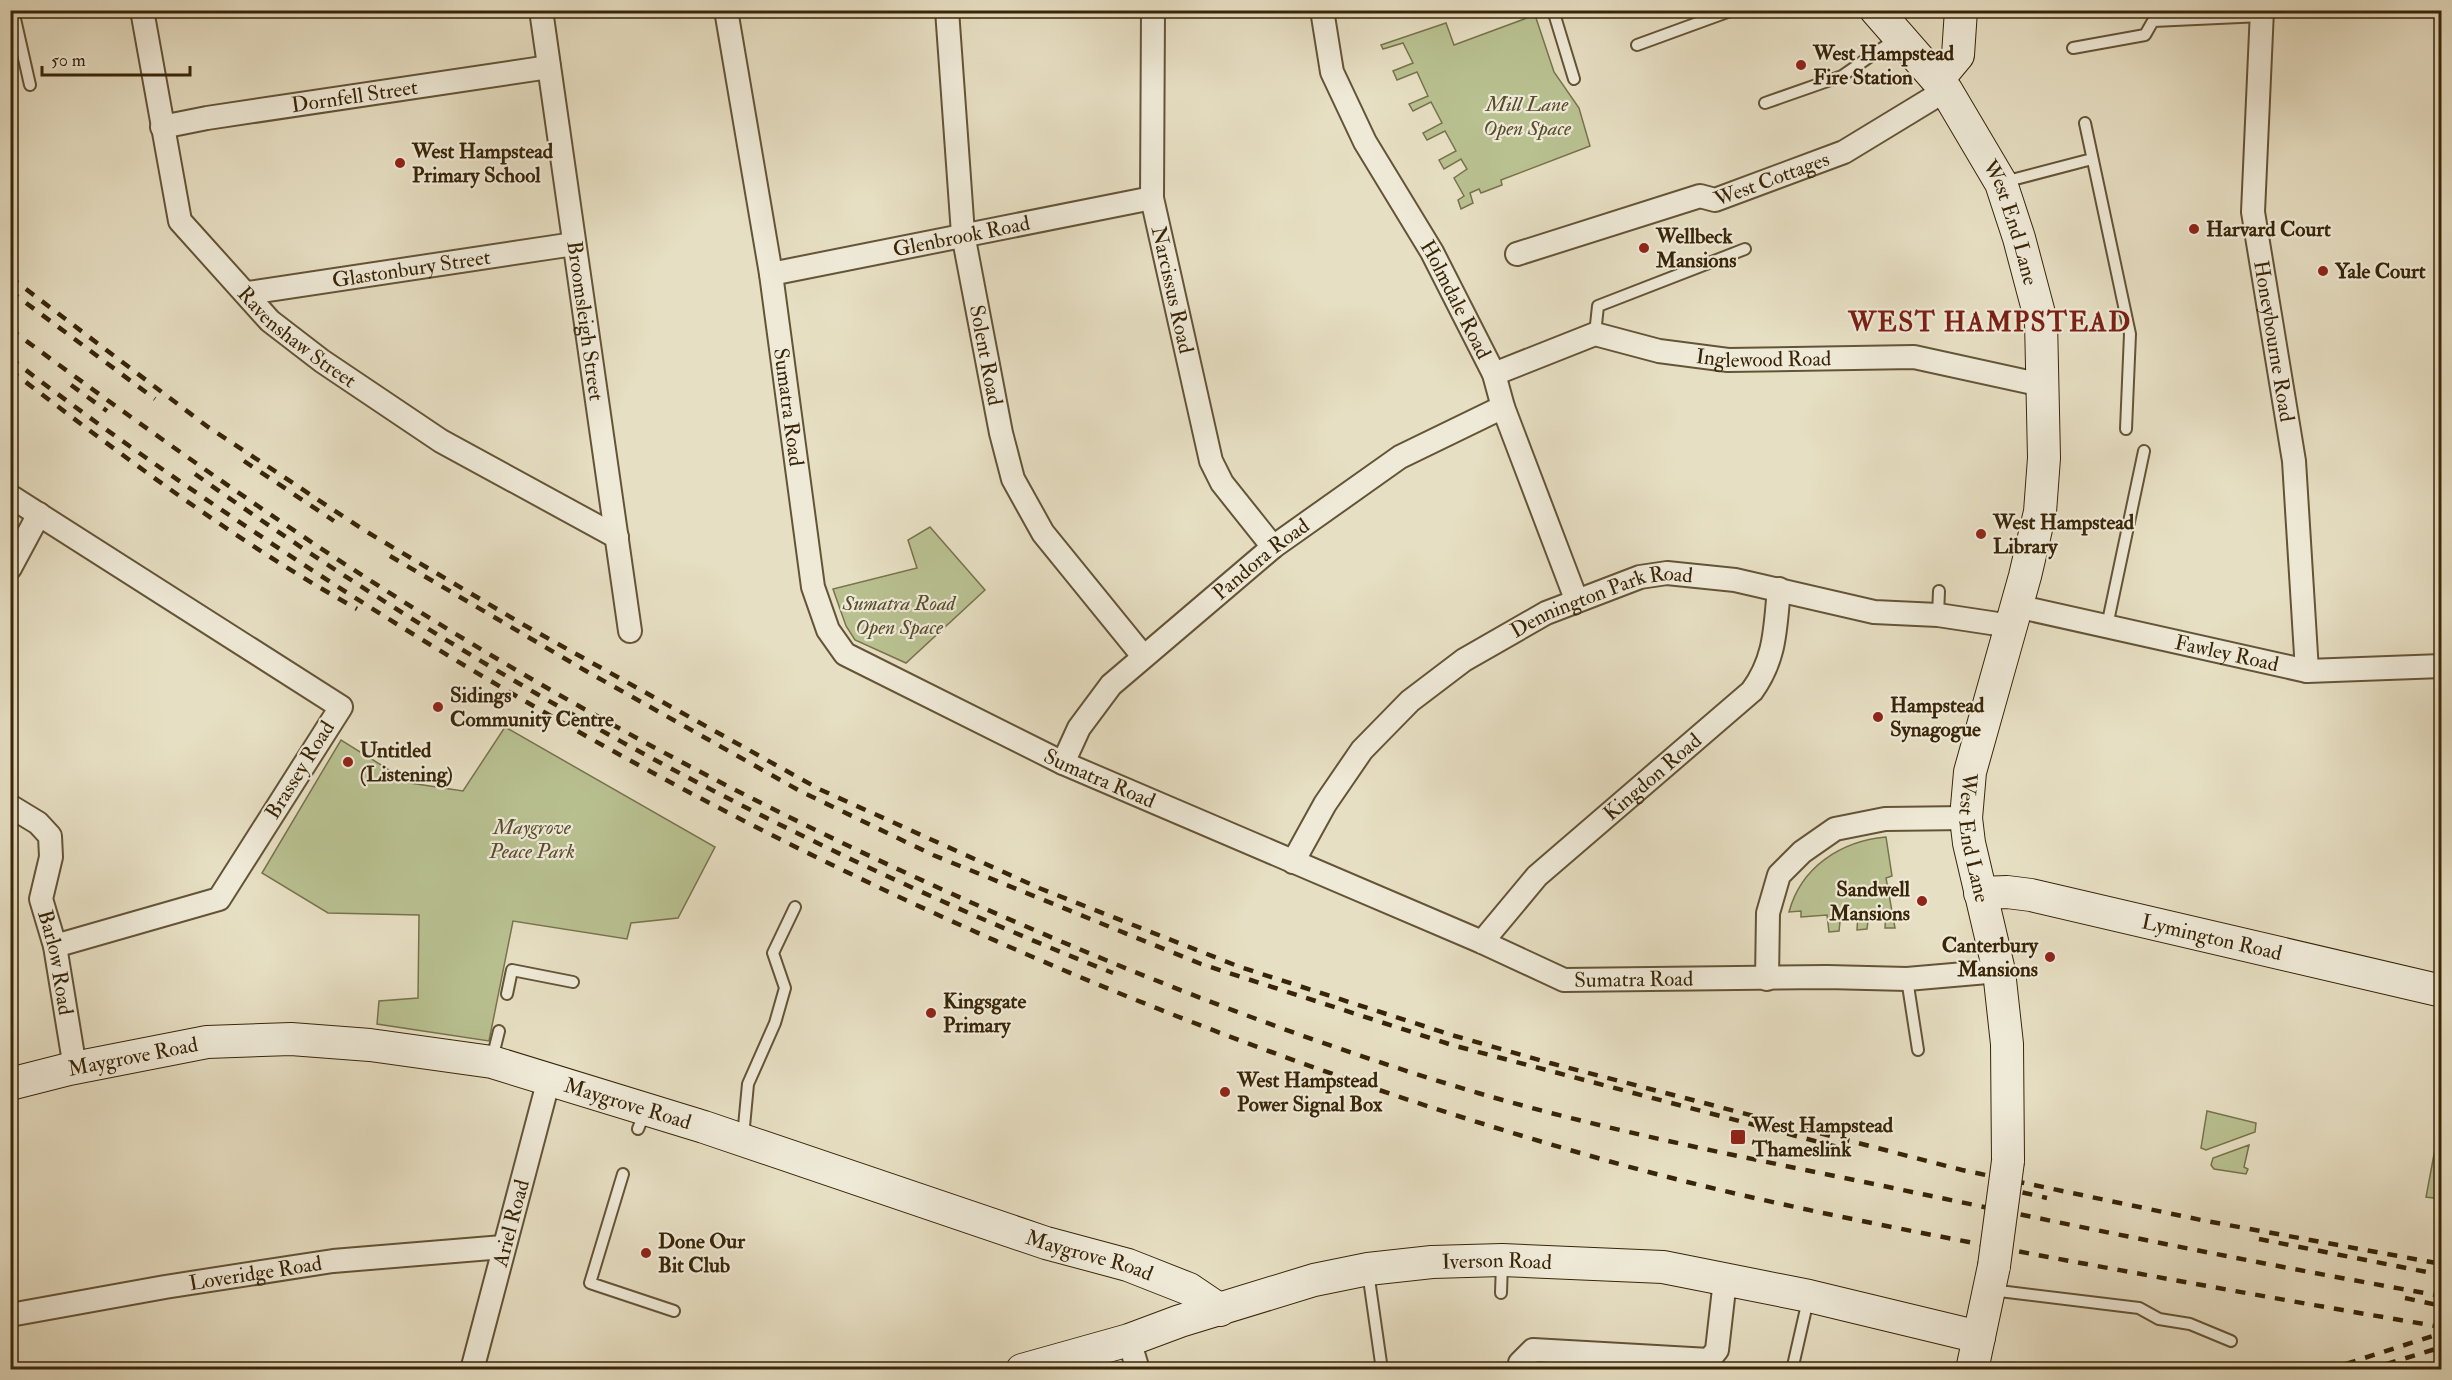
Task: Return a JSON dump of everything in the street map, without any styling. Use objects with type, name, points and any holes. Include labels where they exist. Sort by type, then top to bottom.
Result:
[{"type":"main road","name":"West End Lane","points":[[1876,10],[1942,85],[2001,183],[2019,238],[2041,321],[2044,458],[2040,512],[2014,616],[1970,772],[1966,818],[1980,893],[1999,971],[2007,1044],[2008,1161],[1991,1279],[1972,1370]]},
{"type":"main road","points":[[1942,85],[1958,55],[1961,10]]},
{"type":"main road","name":"Lymington Road","points":[[1980,893],[2007,892],[2031,895],[2441,988]]},
{"type":"main road","name":"Maygrove Road","points":[[10,1084],[75,1068],[207,1042],[291,1039],[370,1045],[492,1062],[549,1079],[642,1119],[743,1140],[1046,1243],[1128,1265],[1189,1289],[1220,1310]]},
{"type":"main road","name":"Iverson Road","points":[[1023,1370],[1129,1340],[1314,1280],[1368,1269],[1432,1262],[1502,1260],[1663,1267],[1809,1296],[1979,1337]]},
{"type":"street","name":"Ravenshaw Street","points":[[142,10],[180,221],[248,293],[270,321],[441,441],[617,537]]},
{"type":"street","name":"Broomsleigh Street","points":[[540,10],[630,631]]},
{"type":"street","name":"Sumatra Road","points":[[726,10],[771,274],[813,587],[828,630],[845,654],[1062,763],[1482,942],[1564,980],[1827,977],[1907,979],[1999,971]]},
{"type":"street","name":"Solent Road","points":[[947,10],[963,234],[1001,434],[1013,479],[1043,533],[1143,656]]},
{"type":"street","name":"Narcissus Road","points":[[1153,10],[1152,198],[1211,461],[1222,483],[1273,547]]},
{"type":"street","name":"Holmdale Road","points":[[1322,10],[1332,72],[1365,142],[1432,252],[1494,374],[1503,407],[1576,599]]},
{"type":"street","name":"Honeybourne Road","points":[[2262,13],[2253,212],[2294,461],[2307,671]]},
{"type":"street","name":"Dornfell Street","points":[[162,127],[207,118],[549,67]]},
{"type":"street","name":"West Cottages","points":[[1517,254],[1700,196],[1715,200],[1839,154],[1942,85]]},
{"type":"street","name":"Glenbrook Road","points":[[771,274],[1152,198]]},
{"type":"street","name":"Glastonbury Street","points":[[248,293],[574,244]]},
{"type":"street","points":[[1494,374],[1595,334]]},
{"type":"street","name":"Inglewood Road","points":[[1595,334],[1659,351],[1728,360],[1914,357],[2042,385]]},
{"type":"street","name":"Pandora Road","points":[[1062,763],[1079,728],[1094,705],[1143,656],[1273,547],[1400,457],[1503,407]]},
{"type":"street","name":"Brassey Road","points":[[10,496],[340,707],[219,899],[55,946]]},
{"type":"street","points":[[10,568],[39,514]]},
{"type":"street","name":"Dennington Park Road","points":[[1293,862],[1325,804],[1362,750],[1410,702],[1464,660],[1576,599],[1640,577],[1667,573],[1735,580],[1874,612],[2014,616]]},
{"type":"street","name":"Kingdon Road","points":[[1482,942],[1537,876],[1752,691],[1773,653],[1779,589]]},
{"type":"street","name":"Fawley Road","points":[[2014,616],[2107,626],[2307,671],[2442,666]]},
{"type":"street","name":"Barlow Road","points":[[10,806],[38,823],[51,836],[51,857],[41,899],[55,946],[75,1068]]},
{"type":"street","points":[[1767,979],[1768,913],[1779,875],[1802,852],[1835,829],[1886,819],[1966,818]]},
{"type":"street","name":"Ariel Road","points":[[472,1370],[549,1079]]},
{"type":"street","name":"Loveridge Road","points":[[10,1315],[165,1287],[333,1261],[503,1247]]},
{"type":"street","points":[[1520,1370],[1520,1363],[1533,1350],[1656,1364],[1709,1360],[1716,1350],[1725,1280]]},
{"type":"street","points":[[1129,1340],[1138,1370]]},
{"type":"lane","points":[[13,10],[30,85]]},
{"type":"lane","points":[[1553,10],[1574,79]]},
{"type":"lane","points":[[1637,45],[1733,10]]},
{"type":"lane","points":[[2073,48],[2145,34],[2153,21],[2262,13]]},
{"type":"lane","points":[[1765,103],[1842,76],[1900,37]]},
{"type":"lane","points":[[2085,123],[2130,334],[2126,429]]},
{"type":"lane","points":[[2001,183],[2092,159]]},
{"type":"lane","points":[[1595,334],[1598,306],[1745,249]]},
{"type":"lane","points":[[2107,626],[2144,451]]},
{"type":"lane","points":[[1938,615],[1940,591]]},
{"type":"lane","points":[[743,1140],[748,1084],[775,1023],[785,988],[773,952],[795,907]]},
{"type":"lane","points":[[507,994],[512,970],[573,982]]},
{"type":"lane","points":[[1907,979],[1918,1050]]},
{"type":"lane","points":[[492,1062],[499,1031]]},
{"type":"lane","points":[[623,1174],[590,1283],[674,1311]]},
{"type":"lane","points":[[1501,1293],[1502,1260]]},
{"type":"lane","points":[[1368,1269],[1382,1370]]},
{"type":"lane","points":[[1991,1279],[2005,1290],[2139,1308],[2159,1319],[2190,1324],[2231,1341]]},
{"type":"lane","points":[[1792,1370],[1809,1296]]},
{"type":"green space","name":"Mill Lane Open Space","points":[[1535,15],[1554,72],[1579,108],[1590,146],[1501,180],[1502,185],[1481,193],[1479,189],[1470,193],[1473,203],[1461,209],[1458,200],[1464,196],[1454,178],[1467,169],[1461,159],[1444,169],[1439,160],[1456,151],[1445,131],[1427,140],[1423,133],[1442,123],[1431,102],[1413,111],[1409,104],[1428,96],[1417,72],[1397,80],[1393,71],[1413,63],[1403,43],[1383,49],[1381,45],[1446,23],[1454,45]]},
{"type":"green space","name":"Sumatra Road Open Space","points":[[930,527],[985,590],[906,663],[855,640],[846,626],[833,589],[917,568],[908,540]]},
{"type":"green space","name":"Maygrove Peace Park","points":[[505,727],[715,847],[678,918],[631,923],[627,939],[513,921],[489,1041],[377,1024],[379,1001],[418,998],[419,915],[328,913],[262,873],[341,740],[410,783],[463,791]]},
{"type":"green space","points":[[1886,837],[1892,876],[1886,878],[1895,928],[1885,928],[1886,910],[1869,912],[1867,929],[1857,930],[1858,913],[1841,913],[1839,931],[1829,932],[1827,915],[1801,917],[1801,911],[1789,912],[1803,882],[1825,859],[1854,844]]},
{"type":"green space","points":[[2207,1111],[2256,1123],[2255,1132],[2206,1150],[2201,1148]]},
{"type":"green space","points":[[2442,1117],[2441,1199],[2426,1197]]},
{"type":"green space","points":[[2249,1145],[2244,1167],[2248,1169],[2246,1174],[2214,1169],[2211,1165],[2213,1158]]},
{"type":"railway","points":[[10,277],[208,427],[367,532],[524,625],[819,789],[1039,888],[1240,967],[1455,1036],[1550,1063],[1962,1170],[2206,1221],[2442,1264]]},
{"type":"railway","points":[[10,291],[155,399]]},
{"type":"railway","points":[[10,329],[156,435],[304,537],[404,602],[561,696],[722,783],[886,864],[969,902],[1158,981],[1263,1022],[1370,1059],[1478,1093],[1581,1121],[1737,1156],[2098,1230],[2442,1296]]},
{"type":"railway","points":[[10,358],[161,468],[315,572],[468,667],[624,757],[783,840],[944,918],[1109,989],[1277,1054],[1447,1112],[1672,1178],[1940,1237],[2442,1327]]},
{"type":"railway","points":[[10,370],[179,496],[267,555],[357,609]]},
{"type":"railway","points":[[71,385],[107,411]]},
{"type":"railway","points":[[244,461],[334,521]]},
{"type":"railway","points":[[195,474],[303,548],[413,619],[525,687],[639,751],[755,812],[873,869],[992,923],[1113,973]]},
{"type":"railway","points":[[390,556],[586,671],[800,791],[933,855],[1201,964],[1452,1045],[1849,1150]]},
{"type":"railway","points":[[2003,1188],[2047,1198]]},
{"type":"railway","points":[[2259,1239],[2442,1275]]},
{"type":"railway","points":[[2405,1298],[2442,1306]]},
{"type":"railway","points":[[2327,1370],[2442,1333]]},
{"type":"railway","points":[[2367,1370],[2442,1347]]},
{"type":"place","name":"West Hampstead Fire Station","points":[[1801,65]]},
{"type":"place","name":"West Hampstead Primary School","points":[[400,163]]},
{"type":"place","name":"Harvard Court","points":[[2194,229]]},
{"type":"place","name":"Wellbeck Mansions","points":[[1644,248]]},
{"type":"place","name":"Yale Court","points":[[2323,271]]},
{"type":"place","name":"West Hampstead Library","points":[[1981,534]]},
{"type":"place","name":"Sidings Community Centre","points":[[438,707]]},
{"type":"place","name":"Hampstead Synagogue","points":[[1878,717]]},
{"type":"place","name":"Untitled (Listening)","points":[[348,762]]},
{"type":"place","name":"Sandwell Mansions","points":[[1922,901]]},
{"type":"place","name":"Canterbury Mansions","points":[[2050,957]]},
{"type":"place","name":"Kingsgate Primary","points":[[931,1013]]},
{"type":"place","name":"West Hampstead Power Signal Box","points":[[1225,1092]]},
{"type":"place","name":"West Hampstead Thameslink","points":[[1738,1137]]},
{"type":"place","name":"Done Our Bit Club","points":[[646,1253]]},
{"type":"district","name":"WEST HAMPSTEAD","points":[[1990,322]]}]
